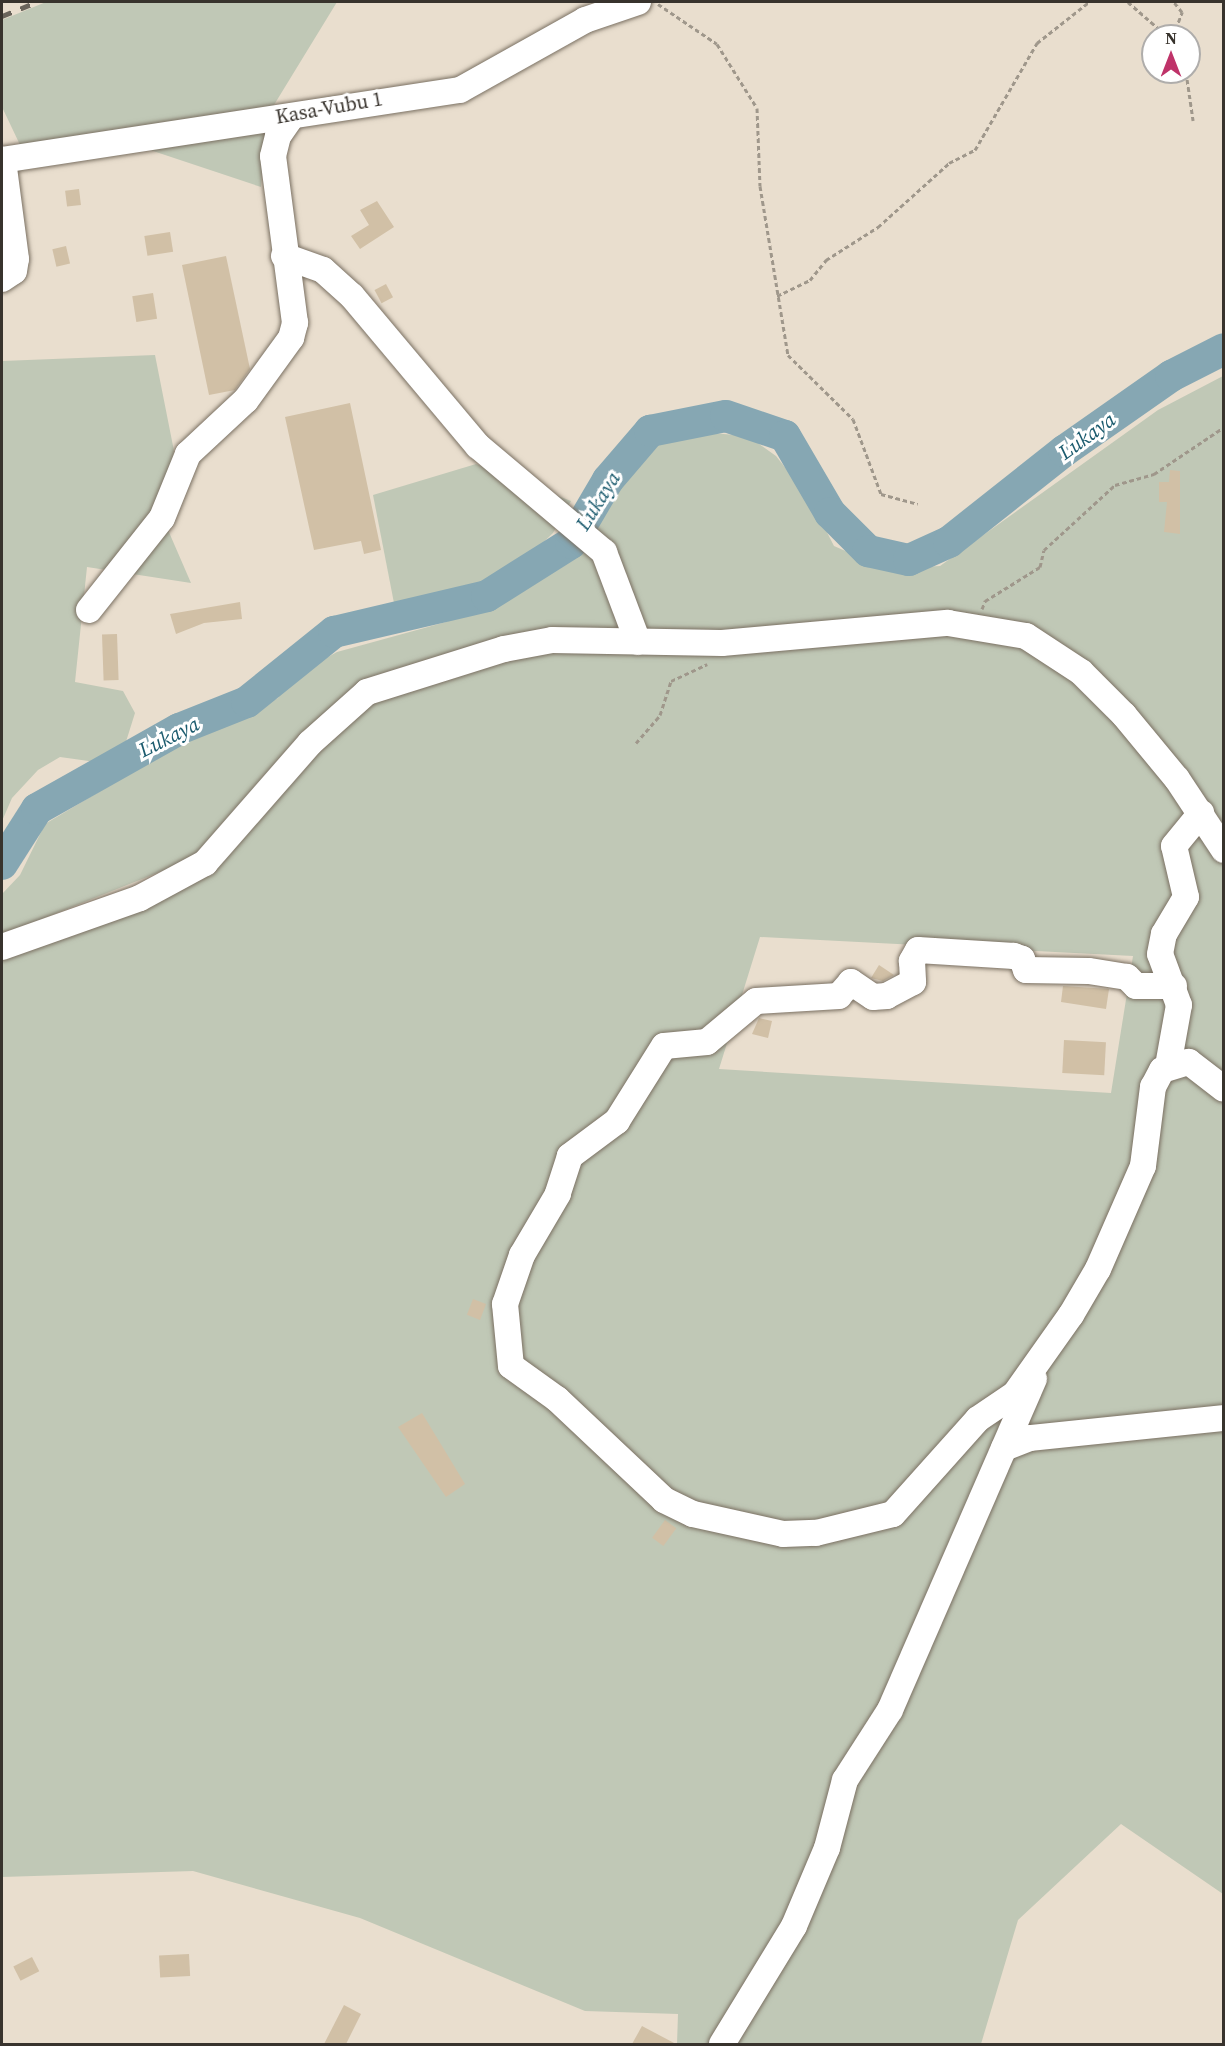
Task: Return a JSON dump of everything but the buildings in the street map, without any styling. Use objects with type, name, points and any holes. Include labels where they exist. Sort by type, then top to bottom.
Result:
[{"type":"street","name":"Kasa-Vubu 1","points":[[2,160],[460,90],[585,20],[638,2]]},
{"type":"street","points":[[89,610],[162,518],[188,454],[246,400],[291,338],[295,323],[284,256],[273,156],[278,136],[292,116]]},
{"type":"street","points":[[2,160],[16,260],[14,271],[2,279]]},
{"type":"street","points":[[284,256],[323,270],[352,296],[478,447],[604,552],[638,642]]},
{"type":"street","points":[[2,947],[140,898],[205,863],[310,743],[367,692],[504,649],[552,640],[722,643],[893,625],[978,626],[1026,636],[1081,672],[1124,715],[1201,813],[1224,850]]},
{"type":"street","points":[[729,2040],[794,1926],[827,1848],[845,1780],[890,1710],[1043,1359],[1121,1222],[1143,1166],[1153,1087],[1168,1066],[1179,1005],[1174,986],[1160,954],[1164,934],[1186,897],[1174,846],[1201,813]]},
{"type":"street","points":[[1043,1359],[1015,1394],[978,1419],[944,1454],[893,1514],[816,1533],[783,1534],[702,1516],[664,1500],[556,1399],[511,1366],[505,1304],[522,1255],[558,1194],[570,1156],[617,1121],[664,1046],[707,1042],[752,1002],[839,996],[851,982],[873,997],[887,996],[913,982],[913,953],[926,949],[1014,956],[1026,970],[1088,970],[1127,977],[1136,986],[1174,986]]},
{"type":"street","points":[[1168,1066],[1193,1063],[1224,1089]]},
{"type":"street","points":[[1005,1448],[1030,1438],[1224,1418]]},
{"type":"path","points":[[655,2],[717,44],[757,108],[760,186],[788,355],[853,419],[881,494],[918,504]]},
{"type":"path","points":[[777,296],[810,280],[826,260],[878,227],[949,163],[975,150],[1037,43],[1089,2]]},
{"type":"path","points":[[1128,2],[1153,24]]},
{"type":"path","points":[[1174,2],[1182,12],[1178,24]]},
{"type":"path","points":[[1188,84],[1193,120]]},
{"type":"path","points":[[978,626],[986,601],[1040,567],[1044,550],[1115,485],[1154,474],[1224,427]]},
{"type":"path","points":[[636,743],[660,715],[671,681],[705,667],[722,643]]},
{"type":"green space","points":[[46,2],[337,2],[266,118],[261,187],[141,147],[21,147],[2,107],[2,20]]},
{"type":"green space","points":[[155,355],[174,451],[165,523],[191,583],[87,567],[75,682],[123,691],[135,713],[124,748],[103,763],[60,757],[38,770],[12,798],[2,821],[2,361]]},
{"type":"green space","points":[[1223,376],[1223,1894],[1121,1824],[1018,1920],[981,2044],[677,2044],[678,2014],[585,2011],[360,1918],[193,1871],[2,1877],[2,953],[205,876],[326,742],[304,730],[207,853],[2,935],[2,894],[20,875],[45,824],[174,747],[278,698],[288,679],[337,652],[446,622],[548,572],[580,552],[646,447],[699,432],[748,436],[776,456],[810,499],[834,546],[887,569],[940,566],[1158,410]],"holes":[[[760,937],[1133,956],[1111,1093],[719,1069]]]},
{"type":"green space","points":[[476,464],[571,501],[553,533],[523,562],[481,587],[394,603],[373,495]]},
{"type":"waterway","name":"Lukaya","points":[[2,864],[37,809],[179,729],[247,702],[334,632],[487,596],[571,543],[608,480],[650,431],[726,416],[785,436],[830,513],[868,551],[909,560],[949,542],[1064,451],[1171,376],[1224,349]]},
{"type":"railway","points":[[2,16],[37,2]]}]
